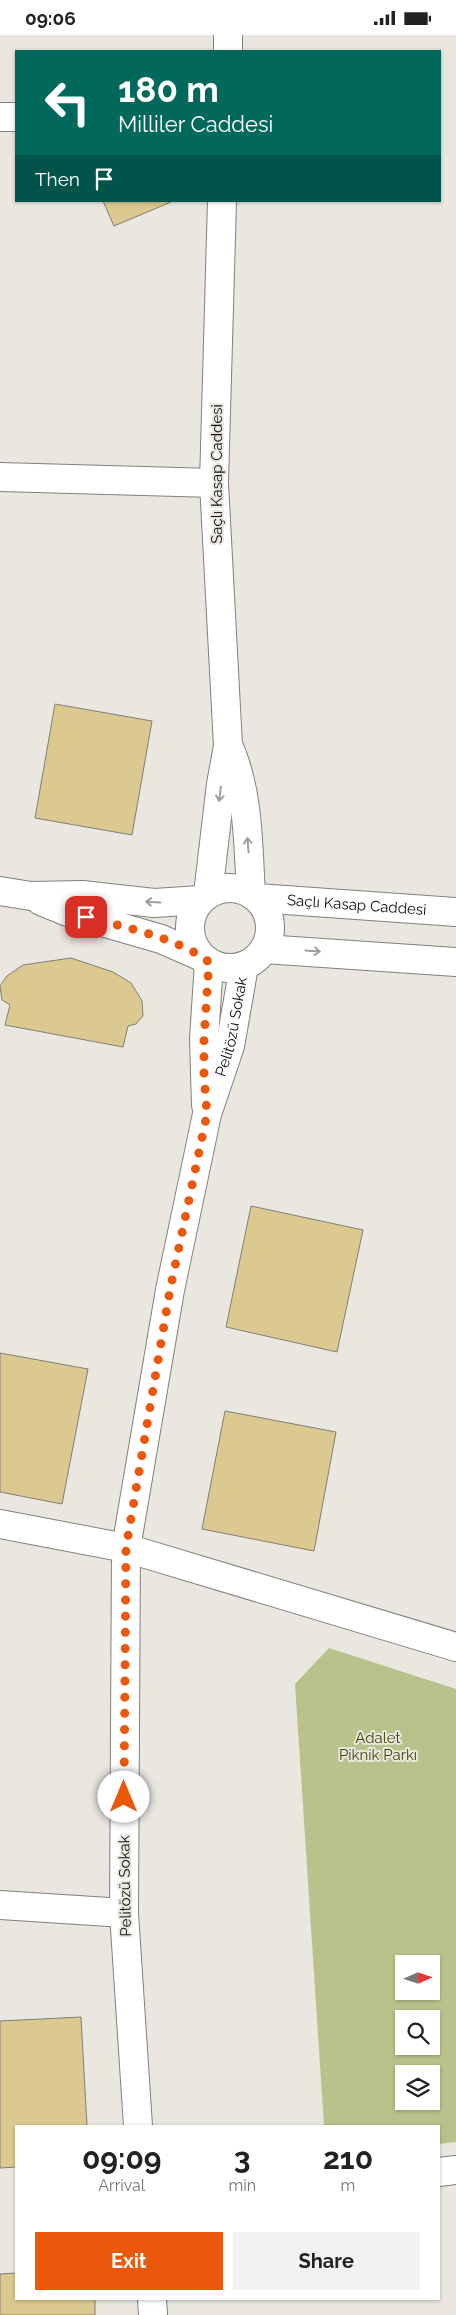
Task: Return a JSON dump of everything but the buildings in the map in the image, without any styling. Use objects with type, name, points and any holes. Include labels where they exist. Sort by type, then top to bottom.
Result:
[{"type":"street","points":[[228,35],[228,50]]},
{"type":"street","points":[[0,117],[15,117]]},
{"type":"street","name":"Saçlı Kasap Caddesi","points":[[205,897],[228,746],[214,483],[222,202]]},
{"type":"street","points":[[0,477],[214,483]]},
{"type":"street","name":"Saçlı Kasap Caddesi","points":[[228,746],[236,763],[245,803],[254,896],[456,912]]},
{"type":"street","points":[[0,891],[31,896],[82,895],[154,903],[205,897],[225,888],[234,888],[254,896],[263,905],[270,922],[268,941],[264,949],[252,962],[244,966],[226,968],[162,939],[68,912],[31,896]]},
{"type":"street","points":[[205,897],[192,915],[190,933],[196,950],[206,960]]},
{"type":"street","points":[[264,949],[456,962]]},
{"type":"street","name":"Pelitözü Sokak","points":[[206,960],[204,1076],[207,1114]]},
{"type":"street","name":"Pelitözü Sokak","points":[[138,2125],[124,1913],[126,1548],[170,1290],[207,1114],[230,1046],[244,966]]},
{"type":"street","points":[[0,1524],[126,1548],[456,1647]]},
{"type":"street","points":[[0,1905],[124,1913]]},
{"type":"street","points":[[440,2173],[456,2170]]},
{"type":"street","points":[[152,2300],[153,2315]]},
{"type":"green space","name":"Adalet Piknik Parkı","points":[[329,1648],[456,1689],[456,2142],[440,2144],[440,2125],[324,2125],[295,1684]]},
{"type":"route","points":[[86,917],[162,939],[209,962],[204,1039],[207,1114],[170,1290],[126,1548],[124,1797]]}]
